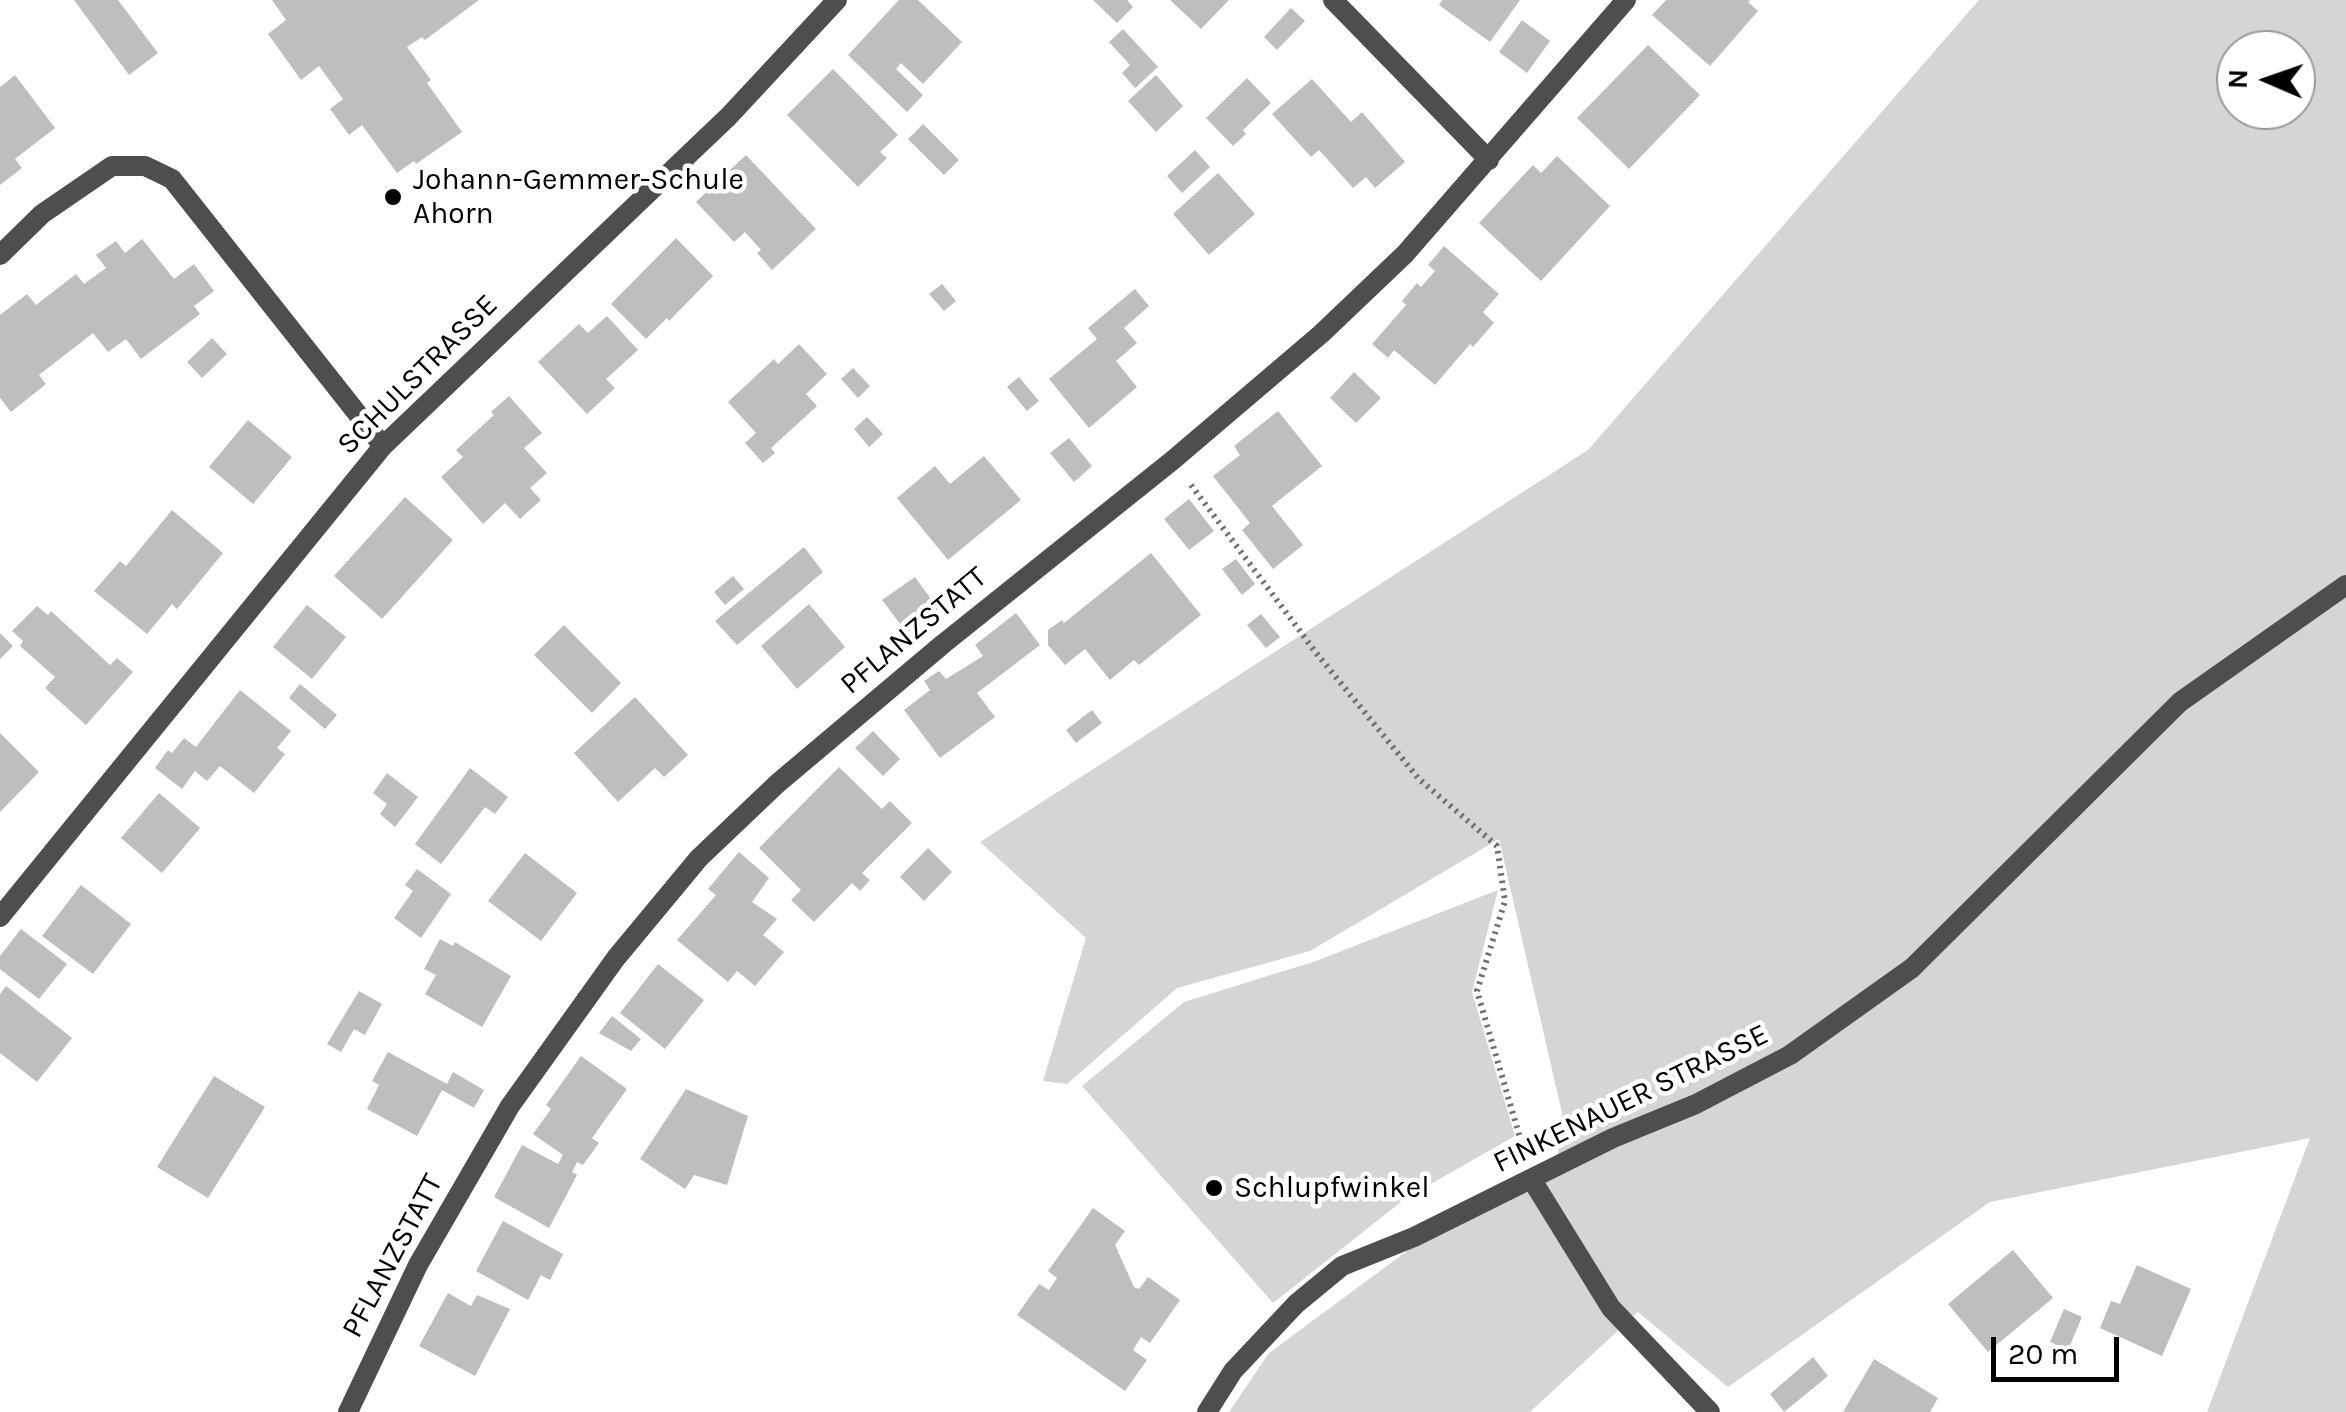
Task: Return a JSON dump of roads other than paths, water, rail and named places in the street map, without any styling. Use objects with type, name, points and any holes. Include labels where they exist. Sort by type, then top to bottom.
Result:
[{"type":"street","name":"SCHULSTRASSE","points":[[0,917],[382,446],[729,116],[837,0]]},
{"type":"street","points":[[1333,0],[1490,160]]},
{"type":"street","name":"PFLANZSTATT","points":[[348,1412],[418,1265],[510,1106],[616,958],[699,858],[778,784],[942,644],[1172,460],[1321,334],[1405,254],[1626,0]]},
{"type":"street","points":[[0,255],[42,214],[112,166],[146,166],[159,172],[181,187],[382,446]]},
{"type":"street","name":"FINKENAUER STRASSE","points":[[1207,1412],[1234,1371],[1296,1304],[1342,1266],[1414,1237],[1613,1138],[1696,1104],[1790,1055],[1912,968],[2180,702],[2346,585]]},
{"type":"street","points":[[1532,1180],[1611,1308],[1710,1412]]},
{"type":"place","name":"Johann-Gemmer-Schule Ahorn","points":[[393,197]]},
{"type":"place","name":"Schlupfwinkel","points":[[1214,1188]]}]
